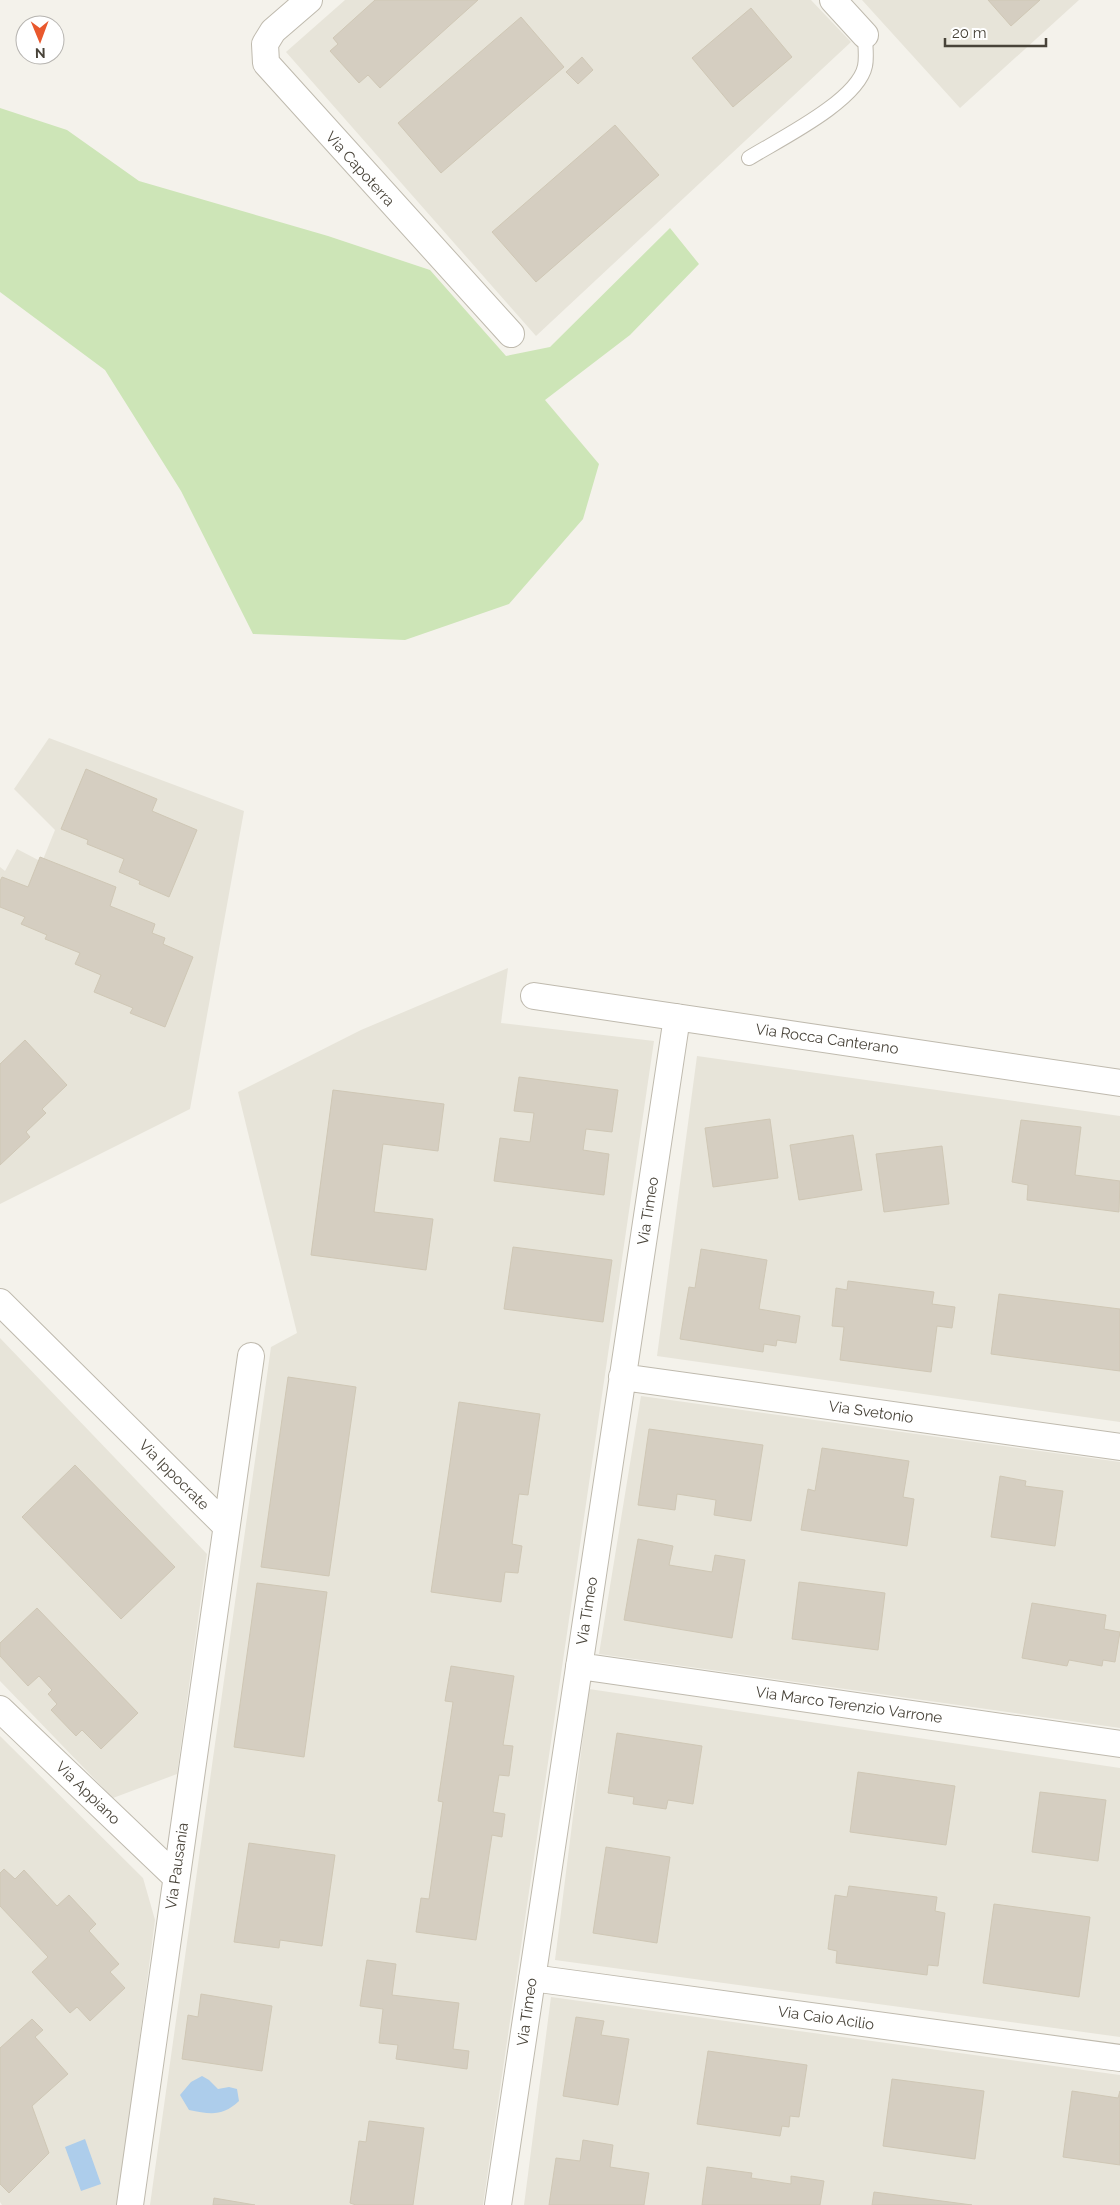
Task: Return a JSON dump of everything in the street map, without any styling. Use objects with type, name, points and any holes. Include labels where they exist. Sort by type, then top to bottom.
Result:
[{"type":"street","name":"Via Capoterra","points":[[309,0],[273,31],[265,44],[266,63],[511,334]]},
{"type":"street","points":[[833,0],[865,35]]},
{"type":"street","name":"Via Rocca Canterano","points":[[534,996],[1120,1082]]},
{"type":"street","name":"Via Timeo","points":[[498,2205],[677,1017]]},
{"type":"street","name":"Via Ippocrate","points":[[0,1302],[226,1526]]},
{"type":"street","name":"Via Ippocrate","points":[[226,1526],[251,1356]]},
{"type":"street","name":"Via Svetonio","points":[[622,1377],[1120,1447]]},
{"type":"street","name":"Via Pausania","points":[[130,2205],[226,1526]]},
{"type":"street","name":"Via Marco Terenzio Varrone","points":[[579,1666],[1120,1744]]},
{"type":"street","name":"Via Appiano","points":[[0,1709],[176,1877]]},
{"type":"street","name":"Via Caio Acilio","points":[[532,1978],[1120,2058]]},
{"type":"lane","points":[[748,158],[824,112],[854,88],[865,66],[865,35]]},
{"type":"shaded area","points":[[345,0],[811,0],[851,42],[536,336],[286,52]]},
{"type":"shaded area","points":[[862,0],[1079,0],[960,108]]},
{"type":"shaded area","points":[[49,738],[244,811],[190,1109],[0,1204],[0,867],[5,871],[17,849],[42,862],[55,830],[14,789]]},
{"type":"shaded area","points":[[508,968],[501,1023],[654,1041],[483,2205],[150,2205],[271,1347],[297,1333],[238,1092],[361,1030]]},
{"type":"shaded area","points":[[697,1056],[1120,1116],[1120,1422],[657,1356]]},
{"type":"shaded area","points":[[0,1338],[207,1554],[177,1774],[113,1798],[0,1681]]},
{"type":"shaded area","points":[[641,1396],[1120,1462],[1120,1728],[599,1654]]},
{"type":"shaded area","points":[[589,1689],[1120,1768],[1120,2037],[555,1960]]},
{"type":"shaded area","points":[[0,1736],[143,1878],[155,1920],[118,2205],[2,2205],[0,2202]]},
{"type":"shaded area","points":[[551,1997],[1120,2075],[1120,2205],[524,2205]]},
{"type":"green space","points":[[0,108],[67,130],[139,181],[328,236],[430,270],[506,356],[550,347],[670,228],[699,264],[630,335],[545,400],[599,464],[583,519],[509,604],[405,640],[253,634],[181,491],[105,370],[0,292]]},
{"type":"water","points":[[202,2076],[218,2089],[229,2087],[237,2089],[239,2101],[227,2110],[216,2113],[189,2110],[180,2095],[191,2082]]},
{"type":"water","points":[[85,2139],[101,2184],[81,2191],[65,2147]]},
{"type":"building","points":[[375,0],[478,0],[380,88],[368,75],[359,83],[330,51],[338,44],[333,38]]},
{"type":"building","points":[[988,0],[1040,0],[1011,26]]},
{"type":"building","points":[[751,8],[792,57],[733,107],[692,58]]},
{"type":"building","points":[[521,17],[564,67],[441,173],[398,123]]},
{"type":"building","points":[[582,57],[593,70],[578,84],[566,72]]},
{"type":"building","points":[[615,125],[659,175],[536,282],[492,232]]},
{"type":"building","points":[[86,769],[157,799],[152,811],[197,830],[169,897],[139,884],[140,881],[119,872],[124,859],[87,844],[88,840],[61,829]]},
{"type":"building","points":[[40,857],[116,887],[110,906],[155,924],[152,933],[165,938],[163,944],[193,957],[165,1027],[130,1013],[133,1008],[94,992],[101,975],[75,964],[80,953],[45,939],[47,935],[21,924],[25,917],[0,907],[0,881],[2,877],[28,887]]},
{"type":"building","points":[[25,1040],[67,1085],[42,1109],[46,1113],[26,1132],[30,1137],[0,1165],[0,1064]]},
{"type":"building","points":[[519,1077],[618,1090],[612,1132],[586,1129],[583,1150],[609,1154],[604,1195],[494,1181],[500,1138],[530,1142],[534,1113],[514,1111]]},
{"type":"building","points":[[333,1090],[444,1104],[438,1151],[383,1144],[374,1212],[433,1219],[426,1270],[311,1255]]},
{"type":"building","points":[[770,1119],[778,1178],[713,1187],[705,1128]]},
{"type":"building","points":[[1021,1120],[1081,1127],[1075,1175],[1120,1181],[1119,1212],[1027,1200],[1028,1185],[1012,1182]]},
{"type":"building","points":[[853,1135],[862,1190],[799,1200],[790,1145]]},
{"type":"building","points":[[942,1146],[949,1204],[884,1212],[876,1154]]},
{"type":"building","points":[[513,1247],[612,1260],[603,1322],[504,1309]]},
{"type":"building","points":[[701,1249],[767,1260],[759,1309],[800,1316],[796,1343],[777,1340],[776,1346],[764,1344],[763,1352],[680,1339],[689,1287],[695,1288]]},
{"type":"building","points":[[848,1281],[934,1292],[932,1304],[955,1307],[952,1328],[937,1326],[931,1372],[840,1360],[844,1327],[832,1326],[836,1288],[847,1290]]},
{"type":"building","points":[[999,1294],[1120,1309],[1120,1371],[991,1354]]},
{"type":"building","points":[[288,1377],[356,1387],[329,1576],[261,1567]]},
{"type":"building","points":[[459,1402],[540,1414],[528,1495],[519,1494],[512,1544],[522,1546],[518,1573],[505,1572],[501,1602],[431,1592]]},
{"type":"building","points":[[649,1429],[763,1445],[751,1521],[714,1515],[716,1500],[677,1494],[675,1510],[638,1505]]},
{"type":"building","points":[[822,1448],[909,1461],[903,1497],[914,1499],[907,1546],[801,1530],[808,1489],[815,1491]]},
{"type":"building","points":[[75,1465],[175,1567],[121,1619],[22,1517]]},
{"type":"building","points":[[1000,1476],[1026,1481],[1025,1486],[1063,1491],[1055,1546],[991,1537]]},
{"type":"building","points":[[638,1539],[673,1546],[669,1565],[712,1572],[715,1555],[745,1560],[732,1638],[624,1620]]},
{"type":"building","points":[[799,1582],[885,1593],[878,1650],[792,1639]]},
{"type":"building","points":[[257,1583],[327,1592],[304,1757],[234,1747]]},
{"type":"building","points":[[1032,1603],[1106,1615],[1104,1629],[1120,1632],[1115,1662],[1103,1660],[1102,1666],[1069,1660],[1067,1666],[1022,1658]]},
{"type":"building","points":[[37,1608],[138,1713],[101,1749],[82,1730],[76,1736],[51,1710],[57,1704],[48,1694],[52,1690],[39,1676],[28,1686],[0,1656],[0,1643]]},
{"type":"building","points":[[451,1666],[514,1676],[503,1745],[513,1746],[509,1776],[499,1775],[493,1812],[505,1814],[502,1837],[492,1835],[476,1940],[416,1932],[421,1898],[429,1899],[443,1802],[438,1801],[453,1702],[445,1701]]},
{"type":"building","points":[[617,1733],[702,1746],[693,1804],[668,1800],[666,1809],[633,1804],[634,1797],[608,1793]]},
{"type":"building","points":[[858,1772],[955,1786],[946,1845],[850,1832]]},
{"type":"building","points":[[1040,1792],[1106,1800],[1098,1861],[1032,1852]]},
{"type":"building","points":[[249,1843],[335,1855],[322,1946],[280,1940],[279,1948],[234,1942]]},
{"type":"building","points":[[606,1847],[670,1857],[657,1943],[593,1933]]},
{"type":"building","points":[[4,1869],[15,1879],[24,1870],[57,1906],[69,1895],[96,1924],[89,1931],[119,1964],[110,1972],[125,1988],[90,2021],[77,2007],[70,2013],[32,1972],[48,1957],[0,1906],[0,1873]]},
{"type":"building","points":[[849,1886],[937,1897],[935,1911],[945,1913],[938,1966],[928,1965],[927,1975],[836,1963],[837,1951],[828,1949],[835,1895],[847,1897]]},
{"type":"building","points":[[994,1904],[1090,1917],[1079,1997],[983,1983]]},
{"type":"building","points":[[367,1960],[396,1964],[392,1995],[459,2003],[453,2049],[469,2051],[467,2069],[396,2059],[398,2045],[379,2043],[383,2009],[360,2006]]},
{"type":"building","points":[[201,1994],[272,2006],[262,2071],[182,2059],[188,2015],[198,2017]]},
{"type":"building","points":[[576,2017],[604,2021],[601,2035],[629,2039],[618,2105],[563,2096]]},
{"type":"building","points":[[32,2019],[43,2030],[35,2037],[68,2074],[32,2106],[49,2153],[9,2193],[0,2184],[0,2048]]},
{"type":"building","points":[[708,2051],[807,2065],[799,2117],[790,2116],[789,2127],[782,2126],[780,2136],[697,2124]]},
{"type":"building","points":[[892,2079],[984,2091],[975,2159],[883,2146]]},
{"type":"building","points":[[1072,2091],[1118,2098],[1120,2091],[1120,2165],[1063,2157]]},
{"type":"building","points":[[369,2121],[424,2128],[413,2205],[356,2205],[350,2203],[359,2141],[366,2142]]},
{"type":"building","points":[[583,2140],[613,2145],[610,2167],[649,2173],[644,2205],[549,2205],[556,2158],[580,2161]]},
{"type":"building","points":[[707,2167],[752,2173],[751,2178],[791,2184],[791,2176],[824,2181],[820,2205],[702,2205]]},
{"type":"building","points":[[874,2192],[972,2205],[872,2205]]},
{"type":"building","points":[[214,2198],[255,2205],[213,2205]]}]
